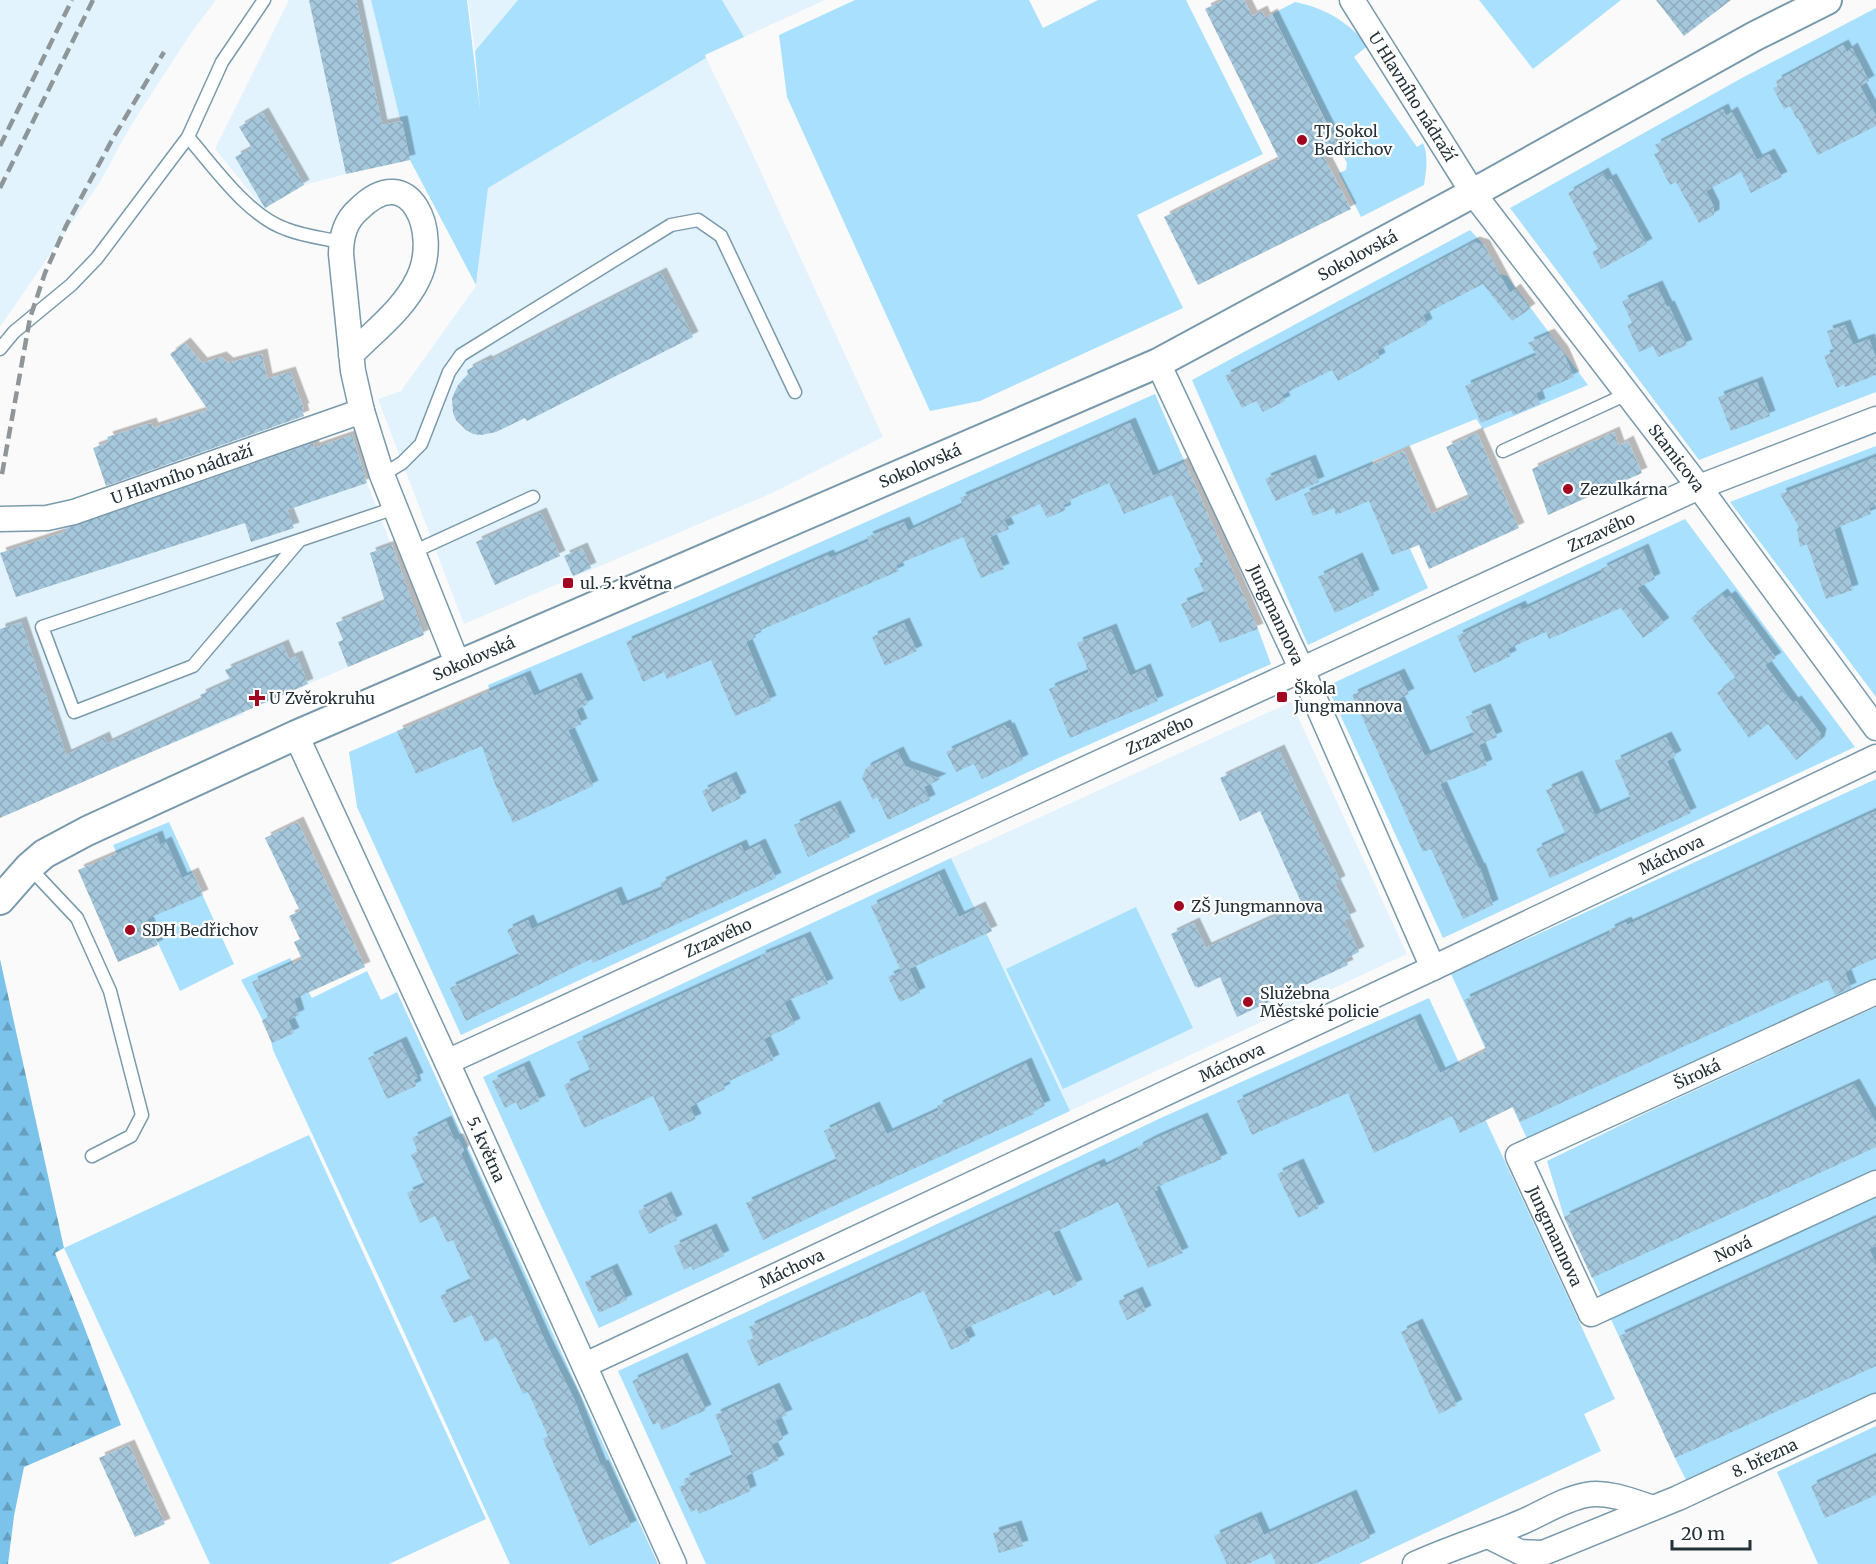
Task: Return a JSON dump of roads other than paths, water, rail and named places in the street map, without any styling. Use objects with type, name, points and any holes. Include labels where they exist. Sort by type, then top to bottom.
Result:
[{"type":"street","name":"U Hlavního nádraží","points":[[1352,0],[1473,193]]},
{"type":"street","name":"Sokolovská","points":[[0,900],[28,867],[44,855],[87,831],[296,735],[1158,363],[1473,193],[1755,36],[1827,0]]},
{"type":"street","points":[[351,355],[400,305],[419,278],[425,258],[426,234],[419,211],[412,202],[400,194],[381,193],[371,198],[354,213],[344,230],[341,242],[351,355],[362,411],[382,475],[458,665]]},
{"type":"street","name":"Stamicova","points":[[1473,193],[1699,487],[1876,728]]},
{"type":"street","name":"Jungmannova","points":[[1158,363],[1302,670],[1433,968]]},
{"type":"street","name":"U Hlavního nádraží","points":[[0,519],[47,518],[74,512],[362,411]]},
{"type":"street","name":"Zrzavého","points":[[447,1062],[1699,487],[1876,419]]},
{"type":"street","name":"5. května","points":[[296,735],[674,1564]]},
{"type":"street","name":"Máchova","points":[[585,1365],[1433,968],[1876,757]]},
{"type":"street","name":"Široká","points":[[1518,1156],[1876,992]]},
{"type":"street","name":"Jungmannova","points":[[1518,1156],[1592,1314]]},
{"type":"street","name":"Nová","points":[[1592,1314],[1876,1183]]},
{"type":"street","name":"8. března","points":[[1488,1536],[1520,1552],[1543,1553],[1653,1508],[1876,1406]]},
{"type":"street","points":[[1415,1564],[1452,1557],[1488,1536],[1587,1494],[1617,1496],[1653,1508]]},
{"type":"lane","points":[[0,349],[14,332],[71,285],[97,258],[188,137],[222,62],[264,0]]},
{"type":"lane","points":[[188,137],[244,201],[264,219],[285,229],[341,242]]},
{"type":"lane","points":[[382,475],[402,463],[421,444],[449,372],[461,355],[671,225],[698,220],[721,236],[795,392]]},
{"type":"lane","points":[[1503,450],[1627,394]]},
{"type":"lane","points":[[413,552],[533,497]]},
{"type":"lane","points":[[300,540],[193,666],[74,712],[42,627],[300,540],[395,508]]},
{"type":"lane","points":[[28,867],[77,918],[82,928],[110,991],[142,1115],[131,1136],[92,1156]]},
{"type":"railway","points":[[0,146],[72,0]]},
{"type":"railway","points":[[0,188],[93,0]]},
{"type":"railway","points":[[2,474],[30,318],[45,273],[66,226],[112,140],[164,52]]},
{"type":"place","name":"TJ Sokol Bedřichov","points":[[1302,140]]},
{"type":"place","name":"Zezulkárna","points":[[1568,489]]},
{"type":"place","name":"ul. 5. května","points":[[568,583]]},
{"type":"place","name":"Škola Jungmannova","points":[[1282,697]]},
{"type":"place","name":"U Zvěrokruhu","points":[[257,698]]},
{"type":"place","name":"ZŠ Jungmannova","points":[[1179,906]]},
{"type":"place","name":"SDH Bedřichov","points":[[130,930]]},
{"type":"place","name":"Služebna Městské policie","points":[[1248,1002]]}]
